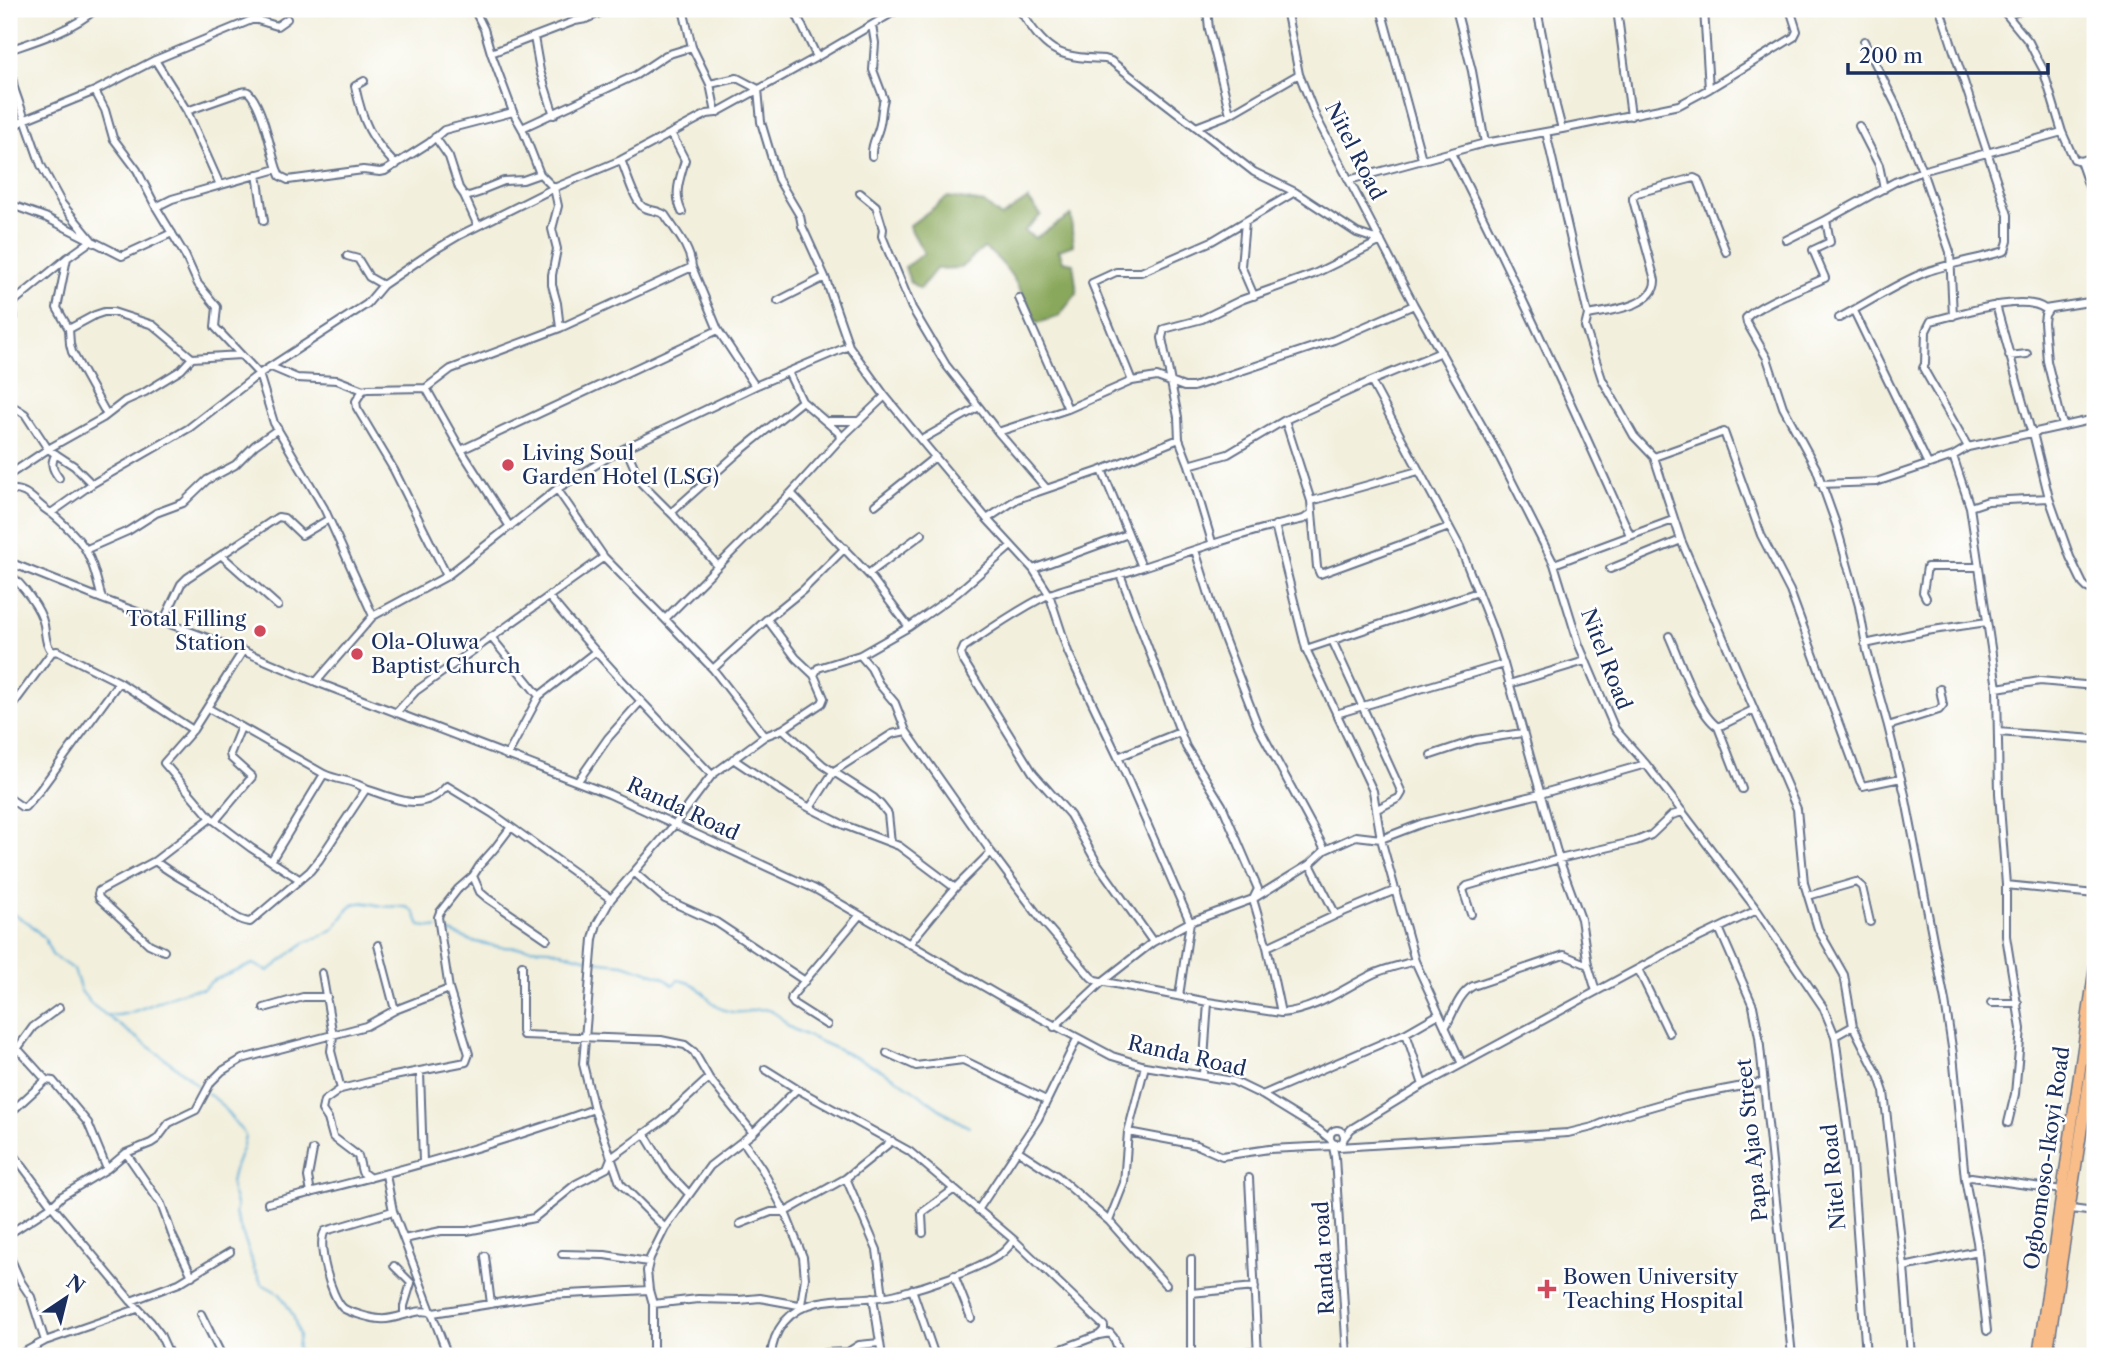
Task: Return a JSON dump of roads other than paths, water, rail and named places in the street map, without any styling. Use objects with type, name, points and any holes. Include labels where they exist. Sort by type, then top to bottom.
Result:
[{"type":"main road","name":"Ogbomoso-Ikoyi Road","points":[[2047,1356],[2062,1189],[2095,966]]},
{"type":"main road","name":"Ogbomoso-Ikoyi Road","points":[[2038,1356],[2071,1209],[2095,1042]]},
{"type":"street","points":[[9,50],[34,42],[83,19],[96,9]]},
{"type":"street","points":[[474,9],[540,174],[554,188],[557,213],[552,229],[557,249],[552,285],[560,328]]},
{"type":"street","points":[[491,53],[609,9]]},
{"type":"street","points":[[683,9],[692,47],[709,84],[716,113]]},
{"type":"street","points":[[794,9],[817,57]]},
{"type":"street","points":[[51,513],[92,484],[189,428],[258,374],[367,304],[383,285],[433,251],[554,188],[621,160],[707,114],[716,113],[897,9]]},
{"type":"street","points":[[1019,9],[1047,47],[1062,54],[1111,61],[1254,172],[1295,192],[1357,233],[1381,241]]},
{"type":"street","points":[[1207,9],[1209,29],[1230,114]]},
{"type":"street","name":"Nitel Road","points":[[1286,9],[1299,74],[1316,117],[1414,305],[1499,456],[1554,564],[1585,661],[1615,729],[1646,764],[1757,910],[1823,1007],[1835,1036],[1852,1163],[1866,1356]]},
{"type":"street","points":[[1381,9],[1422,159]]},
{"type":"street","points":[[1457,9],[1485,143]]},
{"type":"street","points":[[1537,9],[1562,129]]},
{"type":"street","points":[[1617,9],[1630,116]]},
{"type":"street","points":[[1704,9],[1709,89]]},
{"type":"street","points":[[1349,180],[1485,143],[1679,105],[1794,37],[1797,27],[1790,9]]},
{"type":"street","points":[[1839,318],[1896,285],[1951,264],[2005,251],[2008,241],[2008,215],[1940,9]]},
{"type":"street","points":[[2002,9],[2029,42],[2043,69],[2062,132],[2074,159],[2080,161],[2095,157]]},
{"type":"street","points":[[2008,15],[2025,9]]},
{"type":"street","points":[[9,129],[26,119],[95,91],[155,60],[254,19],[277,26],[287,19]]},
{"type":"street","points":[[872,25],[875,43],[873,70],[884,99],[879,129],[871,145],[872,156]]},
{"type":"street","points":[[534,37],[540,71],[554,115]]},
{"type":"street","points":[[1864,41],[1896,106],[1950,252],[1953,316]]},
{"type":"street","points":[[522,128],[636,75],[666,55],[692,47]]},
{"type":"street","points":[[9,57],[14,88],[41,165],[58,197],[93,242]]},
{"type":"street","points":[[155,60],[187,111],[220,185]]},
{"type":"street","points":[[1196,127],[1230,114],[1299,74]]},
{"type":"street","points":[[709,84],[737,78],[758,89]]},
{"type":"street","points":[[365,81],[355,86],[361,111],[370,134],[396,165]]},
{"type":"street","points":[[758,89],[761,122],[778,178],[800,216],[849,346],[885,396],[987,519],[1033,569],[1049,594],[1068,652],[1118,757],[1190,922],[1179,996]]},
{"type":"street","points":[[95,91],[105,110],[113,138],[137,170],[185,255],[198,284],[217,307],[215,327],[258,374],[270,414],[329,519],[373,616]]},
{"type":"street","points":[[187,111],[247,91],[259,112],[280,176],[288,180],[363,170],[380,172],[396,165],[444,130],[513,112]]},
{"type":"street","points":[[1859,126],[1879,165],[1884,189]]},
{"type":"street","points":[[1546,132],[1588,315],[1585,327],[1602,379],[1634,436],[1654,457],[1681,540],[1797,809],[1804,884],[1818,929],[1844,975],[1853,1027],[1884,1092],[1911,1356]]},
{"type":"street","points":[[1786,240],[1895,182],[1922,171],[2062,132]]},
{"type":"street","points":[[671,133],[685,160],[676,189],[682,212]]},
{"type":"street","points":[[435,137],[449,157],[458,188],[478,226]]},
{"type":"street","points":[[1451,153],[1578,417],[1630,535]]},
{"type":"street","points":[[621,160],[639,203],[645,208],[661,212],[685,243],[718,330],[755,386]]},
{"type":"street","points":[[2080,161],[2095,204]]},
{"type":"street","points":[[156,207],[172,199],[277,169]]},
{"type":"street","points":[[257,174],[264,221]]},
{"type":"street","points":[[464,195],[481,192],[504,181],[523,180],[540,174]]},
{"type":"street","points":[[1588,315],[1637,303],[1655,288],[1633,200],[1636,193],[1694,178],[1698,180],[1726,252]]},
{"type":"street","points":[[1132,381],[1092,283],[1116,272],[1141,272],[1212,242],[1295,192]]},
{"type":"street","points":[[860,193],[876,206],[883,229],[882,236],[912,308],[946,365],[1046,488]]},
{"type":"street","points":[[9,204],[46,217],[122,257],[172,233]]},
{"type":"street","points":[[1826,220],[1830,242],[1813,250],[1825,278],[1750,314],[1746,323],[1767,358],[1783,407],[1816,468],[1848,563],[1901,778],[1945,1001],[1965,1179],[1978,1251],[1987,1331]]},
{"type":"street","points":[[1245,222],[1241,266],[1254,296]]},
{"type":"street","points":[[1212,542],[1179,439],[1178,417],[1162,338],[1164,329],[1202,319],[1241,300],[1314,274],[1381,241]]},
{"type":"street","points":[[9,319],[13,317],[12,306],[16,300],[67,258],[93,242]]},
{"type":"street","points":[[347,256],[358,260],[369,277],[383,285]]},
{"type":"street","points":[[67,258],[57,307],[69,329],[72,352],[107,415]]},
{"type":"street","points":[[271,367],[297,378],[337,380],[363,390],[426,388],[451,369],[560,328],[692,267]]},
{"type":"street","points":[[778,301],[825,277]]},
{"type":"street","points":[[1019,298],[1068,409]]},
{"type":"street","points":[[1968,447],[1923,368],[1928,325],[1931,321],[1996,305],[2033,303],[2045,309],[2095,301]]},
{"type":"street","points":[[998,432],[1068,409],[1132,381],[1157,377],[1184,387],[1194,387],[1334,340],[1414,305]]},
{"type":"street","points":[[1996,305],[2030,428],[2034,433],[2049,498],[2083,584],[2087,589],[2095,591]]},
{"type":"street","points":[[2051,308],[2044,321],[2047,361],[2063,426]]},
{"type":"street","points":[[69,329],[95,314],[113,312],[153,325],[192,358],[240,355]]},
{"type":"street","points":[[1855,313],[1928,464]]},
{"type":"street","points":[[461,450],[718,330]]},
{"type":"street","points":[[316,682],[373,616],[447,576],[557,489],[626,448],[755,386],[849,346]]},
{"type":"street","points":[[1189,465],[1228,454],[1285,420],[1441,352]]},
{"type":"street","points":[[2009,356],[2027,354]]},
{"type":"street","points":[[9,475],[107,415],[125,401],[145,393],[181,370],[192,358]]},
{"type":"street","points":[[788,372],[802,401],[839,433],[839,439]]},
{"type":"street","points":[[1371,381],[1460,548],[1478,592],[1504,664],[1559,859],[1581,919],[1588,965],[1596,991]]},
{"type":"street","points":[[347,385],[357,408],[394,470],[447,576]]},
{"type":"street","points":[[426,388],[461,450],[510,527]]},
{"type":"street","points":[[356,401],[363,390]]},
{"type":"street","points":[[666,618],[791,492],[839,439],[885,396]]},
{"type":"street","points":[[674,516],[676,508],[697,489],[802,401]]},
{"type":"street","points":[[9,404],[25,414],[48,449],[74,466],[92,484]]},
{"type":"street","points":[[921,440],[979,407]]},
{"type":"street","points":[[9,418],[16,410]]},
{"type":"street","points":[[1821,484],[1876,482],[1953,456],[1968,447],[2094,419],[2095,431]]},
{"type":"street","points":[[1285,420],[1311,500],[1317,567],[1320,574],[1449,527]]},
{"type":"street","points":[[827,421],[859,421]]},
{"type":"street","points":[[87,549],[128,531],[156,513],[183,503],[207,481],[235,465],[255,445],[278,429]]},
{"type":"street","points":[[1654,457],[1724,432],[1761,536],[1790,591],[1860,782],[1863,786],[1901,778]]},
{"type":"street","points":[[987,519],[1017,499],[1179,439]]},
{"type":"street","points":[[626,448],[641,483],[717,565]]},
{"type":"street","points":[[56,454],[52,459],[52,466],[59,478]]},
{"type":"street","points":[[1953,456],[1970,507],[1997,688],[2006,936],[2021,1029],[2015,1094],[2008,1123]]},
{"type":"street","points":[[875,505],[935,457]]},
{"type":"street","points":[[1101,470],[1142,567]]},
{"type":"street","points":[[1311,500],[1419,471]]},
{"type":"street","points":[[9,498],[12,489],[25,491],[71,530],[87,549],[102,599]]},
{"type":"street","points":[[557,489],[604,557],[713,669],[765,736]]},
{"type":"street","points":[[791,492],[868,574],[909,627]]},
{"type":"street","points":[[1970,507],[1988,501],[2049,498]]},
{"type":"street","points":[[1153,942],[1097,863],[1070,815],[1033,773],[961,653],[964,647],[1004,619],[1049,594],[1142,567],[1212,542],[1304,519],[1312,513]]},
{"type":"street","points":[[164,620],[181,584],[187,578],[278,517],[284,518],[302,535],[329,519]]},
{"type":"street","points":[[1554,564],[1673,520]]},
{"type":"street","points":[[1275,525],[1306,649],[1373,791],[1381,839],[1415,961],[1462,1064]]},
{"type":"street","points":[[868,574],[922,534]]},
{"type":"street","points":[[1033,569],[1128,534]]},
{"type":"street","points":[[1610,569],[1681,540]]},
{"type":"street","points":[[814,675],[818,668],[860,656],[909,627],[957,593],[1012,546]]},
{"type":"street","points":[[713,669],[803,590],[845,548]]},
{"type":"street","points":[[1195,550],[1217,620],[1258,726],[1325,850]]},
{"type":"street","points":[[222,556],[278,606]]},
{"type":"street","points":[[396,713],[416,691],[604,557]]},
{"type":"street","name":"Randa Road","points":[[9,562],[164,620],[507,756],[578,781],[815,889],[1054,1027],[1112,1056],[1145,1066],[1233,1081],[1262,1095],[1336,1140]]},
{"type":"street","points":[[1926,598],[1923,592],[1927,567],[1979,567]]},
{"type":"street","points":[[9,574],[20,583],[36,607],[44,624],[46,644],[52,652]]},
{"type":"street","points":[[1120,574],[1189,754],[1222,805],[1258,889],[1253,899],[1267,947],[1281,1013]]},
{"type":"street","points":[[1306,649],[1478,592]]},
{"type":"street","points":[[549,597],[594,652],[712,775]]},
{"type":"street","points":[[665,1228],[620,1183],[594,1109],[583,1065],[593,939],[597,924],[611,899],[675,824],[712,775],[765,736],[783,729],[822,703],[824,698],[814,675],[796,658],[767,619]]},
{"type":"street","points":[[1866,644],[1987,622]]},
{"type":"street","points":[[1669,636],[1700,707],[1718,727],[1742,789]]},
{"type":"street","points":[[491,637],[539,696]]},
{"type":"street","points":[[1332,640],[1402,793],[1399,798],[1377,809]]},
{"type":"street","points":[[9,710],[52,652],[57,651],[119,682],[192,730]]},
{"type":"street","points":[[243,651],[208,708],[164,764],[213,819],[299,878]]},
{"type":"street","points":[[507,756],[539,696],[594,652]]},
{"type":"street","points":[[860,656],[871,668],[878,684],[895,703],[906,731],[991,852],[1041,919],[1095,980],[1281,1013],[1313,1006],[1379,971],[1415,961]]},
{"type":"street","points":[[1509,684],[1585,661]]},
{"type":"street","points":[[1336,714],[1504,664]]},
{"type":"street","points":[[1997,688],[2040,681],[2095,686]]},
{"type":"street","points":[[9,798],[22,807],[33,799],[119,682]]},
{"type":"street","points":[[1888,726],[1940,710],[1943,705],[1940,689]]},
{"type":"street","points":[[578,781],[608,738],[640,702]]},
{"type":"street","points":[[208,708],[335,779],[356,782],[366,789],[414,803],[429,801],[447,786],[511,827],[611,899]]},
{"type":"street","points":[[1718,727],[1753,710]]},
{"type":"street","points":[[164,951],[149,944],[97,894],[155,861],[213,819],[252,777],[230,754],[241,727]]},
{"type":"street","points":[[783,729],[823,765],[874,798],[888,814],[891,843]]},
{"type":"street","points":[[810,808],[834,771],[892,734],[906,731]]},
{"type":"street","points":[[1118,757],[1180,732]]},
{"type":"street","points":[[1997,732],[2095,739]]},
{"type":"street","points":[[1431,755],[1476,740],[1522,733]]},
{"type":"street","points":[[733,759],[810,808],[844,825],[899,846],[955,888]]},
{"type":"street","points":[[1054,1027],[1103,981],[1153,942],[1190,922],[1253,899],[1310,864],[1325,850],[1356,836],[1381,839],[1423,823],[1646,764]]},
{"type":"street","points":[[271,861],[324,775]]},
{"type":"street","points":[[155,861],[244,922],[250,922],[319,860],[366,789]]},
{"type":"street","points":[[1471,914],[1464,887],[1559,859],[1636,841],[1651,835],[1672,816],[1683,812]]},
{"type":"street","points":[[370,1178],[362,1172],[358,1157],[333,1137],[328,1119],[322,1110],[324,1101],[341,1089],[466,1062],[469,1054],[449,989],[438,917],[458,889],[474,876],[511,827]]},
{"type":"street","points":[[909,944],[955,888],[991,852]]},
{"type":"street","points":[[1310,864],[1336,915]]},
{"type":"street","points":[[635,873],[665,899],[716,922],[805,981]]},
{"type":"street","points":[[474,876],[480,892],[547,939]]},
{"type":"street","points":[[1808,896],[1856,882],[1862,887],[1870,922]]},
{"type":"street","points":[[2006,885],[2095,894]]},
{"type":"street","points":[[1267,947],[1396,890]]},
{"type":"street","points":[[1336,1140],[1423,1084],[1638,969],[1757,910]]},
{"type":"street","points":[[827,1025],[791,1000],[792,996],[859,915]]},
{"type":"street","name":"Papa Ajao Street","points":[[1719,928],[1754,1006],[1793,1356]]},
{"type":"street","points":[[378,946],[395,1010]]},
{"type":"street","points":[[1446,1026],[1467,989],[1473,986],[1564,955],[1588,965]]},
{"type":"street","points":[[522,965],[523,1035],[661,1040],[685,1045],[694,1052],[709,1078],[753,1133]]},
{"type":"street","points":[[1638,969],[1669,1033]]},
{"type":"street","points":[[322,973],[333,1036],[331,1051],[341,1089]]},
{"type":"street","points":[[9,1234],[52,1206],[62,1196],[107,1169],[126,1153],[158,1139],[169,1123],[196,1110],[211,1082],[232,1065],[248,1057],[366,1026],[395,1010],[449,989]]},
{"type":"street","points":[[264,1007],[303,997],[327,997]]},
{"type":"street","points":[[1203,1074],[1208,1002]]},
{"type":"street","points":[[1991,1003],[2018,1003]]},
{"type":"street","points":[[9,1060],[33,1027],[60,1007]]},
{"type":"street","points":[[1262,1095],[1406,1033],[1439,1014]]},
{"type":"street","points":[[1835,1036],[1853,1027]]},
{"type":"street","points":[[1406,1033],[1423,1084]]},
{"type":"street","points":[[978,1210],[1038,1119],[1077,1039]]},
{"type":"street","points":[[18,1049],[46,1080],[53,1081],[88,1123],[107,1169]]},
{"type":"street","points":[[887,1053],[916,1066],[963,1060],[1046,1100]]},
{"type":"street","points":[[1109,1221],[1124,1183],[1128,1132],[1145,1066]]},
{"type":"street","points":[[765,1069],[909,1151],[1014,1240],[1104,1325],[1104,1330],[1099,1335]]},
{"type":"street","points":[[420,1072],[423,1162]]},
{"type":"street","points":[[404,1240],[441,1231],[467,1231],[534,1218],[576,1184],[607,1168],[611,1158],[663,1121],[709,1078]]},
{"type":"street","points":[[9,1114],[46,1080]]},
{"type":"street","points":[[1128,1132],[1197,1145],[1222,1156],[1336,1140],[1568,1133],[1593,1128],[1622,1115],[1685,1097],[1764,1082]]},
{"type":"street","points":[[653,1356],[653,1304],[647,1271],[648,1262],[665,1228],[710,1166],[753,1133],[797,1089]]},
{"type":"street","points":[[268,1203],[386,1175],[528,1133],[594,1109]]},
{"type":"street","points":[[644,1133],[667,1171],[689,1194]]},
{"type":"street","name":"Randa road","points":[[1336,1140],[1347,1356]]},
{"type":"street","points":[[743,1141],[785,1212],[804,1264],[803,1306]]},
{"type":"street","points":[[740,1224],[771,1212],[785,1212],[846,1178],[892,1141]]},
{"type":"street","points":[[9,1148],[12,1158],[160,1334],[170,1356]]},
{"type":"street","points":[[311,1193],[308,1177],[313,1150]]},
{"type":"street","points":[[1017,1150],[1057,1176],[1109,1221],[1166,1285]]},
{"type":"street","points":[[126,1153],[161,1204],[192,1276]]},
{"type":"street","points":[[386,1175],[393,1211],[447,1356]]},
{"type":"street","points":[[1965,1179],[1971,1177],[2062,1189]]},
{"type":"street","points":[[846,1178],[877,1250],[883,1296]]},
{"type":"street","points":[[1216,1356],[1259,1353],[1249,1178]]},
{"type":"street","points":[[923,1233],[923,1212],[953,1189]]},
{"type":"street","points":[[2071,1209],[2095,1212]]},
{"type":"street","points":[[393,1211],[325,1231],[321,1240],[332,1287],[347,1311],[381,1320],[425,1310],[433,1313],[547,1295],[649,1290]]},
{"type":"street","points":[[771,1356],[777,1331],[788,1317],[803,1306],[822,1301],[883,1296],[912,1289],[998,1256],[1014,1240]]},
{"type":"street","points":[[1904,1267],[1978,1251]]},
{"type":"street","points":[[131,1301],[192,1276],[230,1252]]},
{"type":"street","points":[[562,1254],[605,1255],[648,1262]]},
{"type":"street","points":[[9,1255],[31,1297],[45,1341]]},
{"type":"street","points":[[485,1256],[491,1304]]},
{"type":"street","points":[[1191,1259],[1191,1356]]},
{"type":"street","points":[[394,1266],[411,1283],[404,1315]]},
{"type":"street","points":[[954,1275],[971,1318]]},
{"type":"street","points":[[1191,1293],[1255,1287]]},
{"type":"street","points":[[912,1289],[936,1356]]},
{"type":"street","points":[[873,1297],[882,1356]]},
{"type":"street","points":[[653,1304],[698,1299],[760,1298],[803,1306]]},
{"type":"street","points":[[17,1356],[45,1341],[137,1309]]},
{"type":"street","points":[[201,1314],[222,1356]]},
{"type":"street","points":[[1043,1356],[1099,1335],[1110,1334],[1121,1356]]},
{"type":"street","points":[[821,1356],[830,1352],[848,1352],[859,1345],[879,1343]]},
{"type":"waterway","points":[[106,1015],[130,1013],[191,990],[203,989],[212,981],[253,964],[268,971],[303,944],[333,929],[348,909],[358,903],[405,907],[414,912],[420,926],[437,928]]},
{"type":"waterway","points":[[9,907],[11,913],[29,923],[45,939],[52,955],[74,970],[81,991],[91,1004],[179,1069],[203,1091]]},
{"type":"waterway","points":[[443,929],[472,941],[500,947],[549,949],[601,962],[623,964],[663,977],[673,985],[678,980],[686,982],[698,988],[724,1010],[772,1011],[789,1027],[897,1079],[969,1127]]},
{"type":"waterway","points":[[208,1094],[218,1101],[245,1135],[231,1186],[235,1214],[254,1269],[262,1284],[280,1294],[293,1315],[299,1335],[297,1349],[307,1356]]},
{"type":"place","name":"Living Soul Garden Hotel (LSG)","points":[[508,465]]},
{"type":"place","name":"Total Filling Station","points":[[260,631]]},
{"type":"place","name":"Ola-Oluwa Baptist Church","points":[[357,654]]},
{"type":"place","name":"Bowen University Teaching Hospital","points":[[1547,1289]]}]
